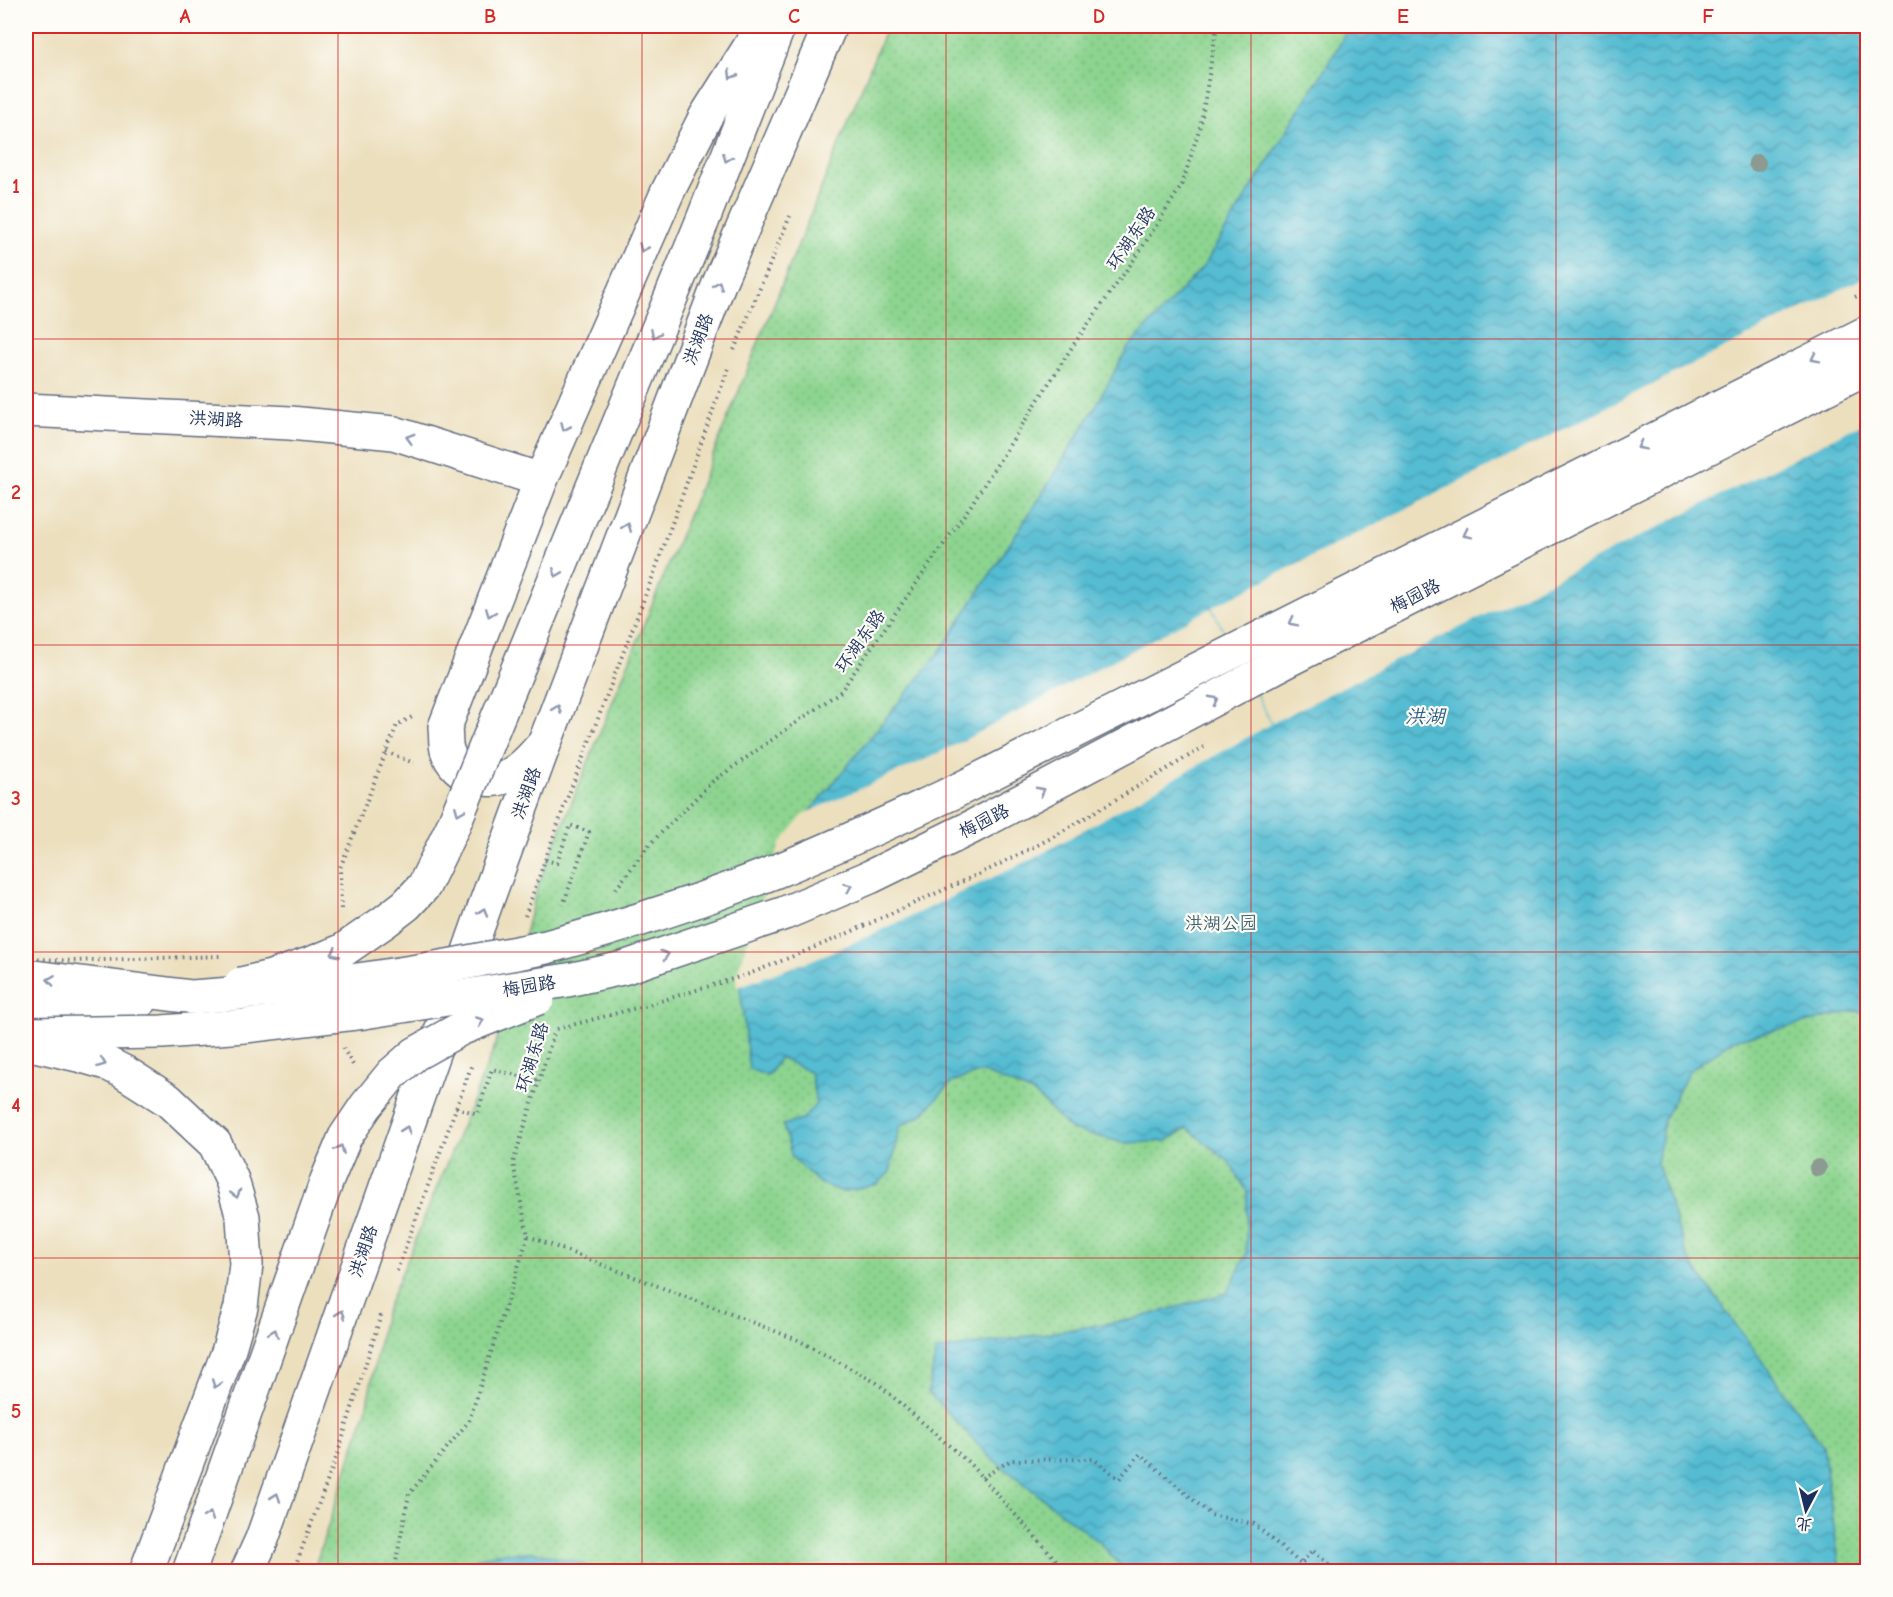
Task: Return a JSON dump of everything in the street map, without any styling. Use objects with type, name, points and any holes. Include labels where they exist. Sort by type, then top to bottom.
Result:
[{"type":"main road","points":[[545,742],[528,762],[511,774],[480,779],[467,775],[455,764],[447,750],[445,727],[541,480],[668,191],[706,116],[763,26]]},
{"type":"main road","points":[[26,976],[192,997],[271,977],[342,951],[406,905],[424,886],[453,826],[702,222],[779,26]]},
{"type":"main road","name":"洪湖路","points":[[248,1572],[262,1539],[545,742],[720,281],[830,26]]},
{"type":"main road","name":"梅园路","points":[[26,1002],[192,997],[275,991],[364,980],[429,970],[549,946],[689,904],[855,838],[952,793],[1868,332]]},
{"type":"main road","name":"梅园路","points":[[26,1034],[162,1032],[245,1026],[364,1012],[568,980],[623,968],[784,914],[870,877],[972,827],[1295,657],[1868,367]]},
{"type":"main road","name":"洪湖路","points":[[26,410],[290,423],[393,433],[541,480]]},
{"type":"main road","points":[[26,1024],[99,1023],[274,1010],[333,1003],[376,995],[464,967]]},
{"type":"main road","points":[[189,1572],[327,1180],[345,1137],[366,1106],[392,1074],[415,1054],[432,1044],[460,1029],[514,1007],[623,968]]},
{"type":"main road","points":[[26,1043],[106,1063],[168,1100],[214,1144],[232,1180],[243,1217],[246,1264],[241,1306],[228,1352],[146,1572]]},
{"type":"path","name":"环湖东路","points":[[612,898],[616,888],[648,846],[712,782],[842,692],[971,505],[1074,344],[1138,254],[1182,186],[1201,123],[1217,26]]},
{"type":"path","points":[[522,924],[657,565],[732,356],[790,215]]},
{"type":"path","points":[[1846,301],[1868,291]]},
{"type":"path","points":[[340,916],[342,904],[340,868],[397,725]]},
{"type":"path","points":[[545,860],[557,863],[570,825],[589,832],[563,905]]},
{"type":"path","points":[[606,893],[627,888]]},
{"type":"path","points":[[554,908],[574,902]]},
{"type":"path","points":[[515,919],[534,914]]},
{"type":"path","points":[[26,958],[73,961],[226,956]]},
{"type":"path","name":"环湖东路","points":[[528,1236],[513,1163],[558,1020]]},
{"type":"path","points":[[394,1278],[476,1053]]},
{"type":"path","points":[[456,1107],[477,1114],[492,1069],[539,1081]]},
{"type":"path","points":[[394,1572],[409,1494],[469,1421],[528,1236],[798,1341],[877,1383],[968,1462],[1066,1572]]},
{"type":"path","points":[[293,1572],[338,1453],[383,1310]]},
{"type":"path","points":[[982,1478],[1011,1460],[1094,1459],[1119,1479],[1140,1454],[1211,1515],[1254,1524],[1301,1564]]},
{"type":"path","points":[[1295,1572],[1312,1550],[1338,1572]]},
{"type":"green space","name":"洪湖","points":[[887,26],[1867,26],[1867,1571],[313,1572],[366,1410],[384,1316],[495,1046],[537,888]]},
{"type":"water","name":"洪湖","points":[[1348,26],[1867,26],[1867,1013],[1854,1011],[1734,1040],[1689,1071],[1664,1119],[1657,1165],[1688,1258],[1823,1446],[1840,1571],[1125,1571],[1101,1544],[990,1457],[928,1392],[936,1351],[1135,1319],[1227,1293],[1246,1255],[1247,1191],[1229,1162],[1187,1128],[1167,1141],[1125,1143],[1071,1130],[1035,1094],[982,1072],[952,1082],[921,1116],[900,1126],[890,1172],[878,1184],[843,1192],[819,1183],[792,1157],[783,1125],[802,1120],[816,1104],[811,1073],[780,1057],[768,1076],[749,1069],[739,978],[783,845],[939,653],[1042,494],[1094,409],[1127,349],[1203,267],[1339,46]]},
{"type":"water","points":[[535,1552],[584,1564],[596,1571],[455,1571],[459,1564],[498,1553]]},
{"type":"pier","points":[[1867,276],[1867,421],[1272,723],[1212,607]]},
{"type":"pier","points":[[1211,608],[1271,724],[1034,858],[871,935],[812,960],[737,987],[736,977],[780,844],[804,814],[931,757]]},
{"type":"park label","name":"洪湖公园","points":[[1221,923]]}]
